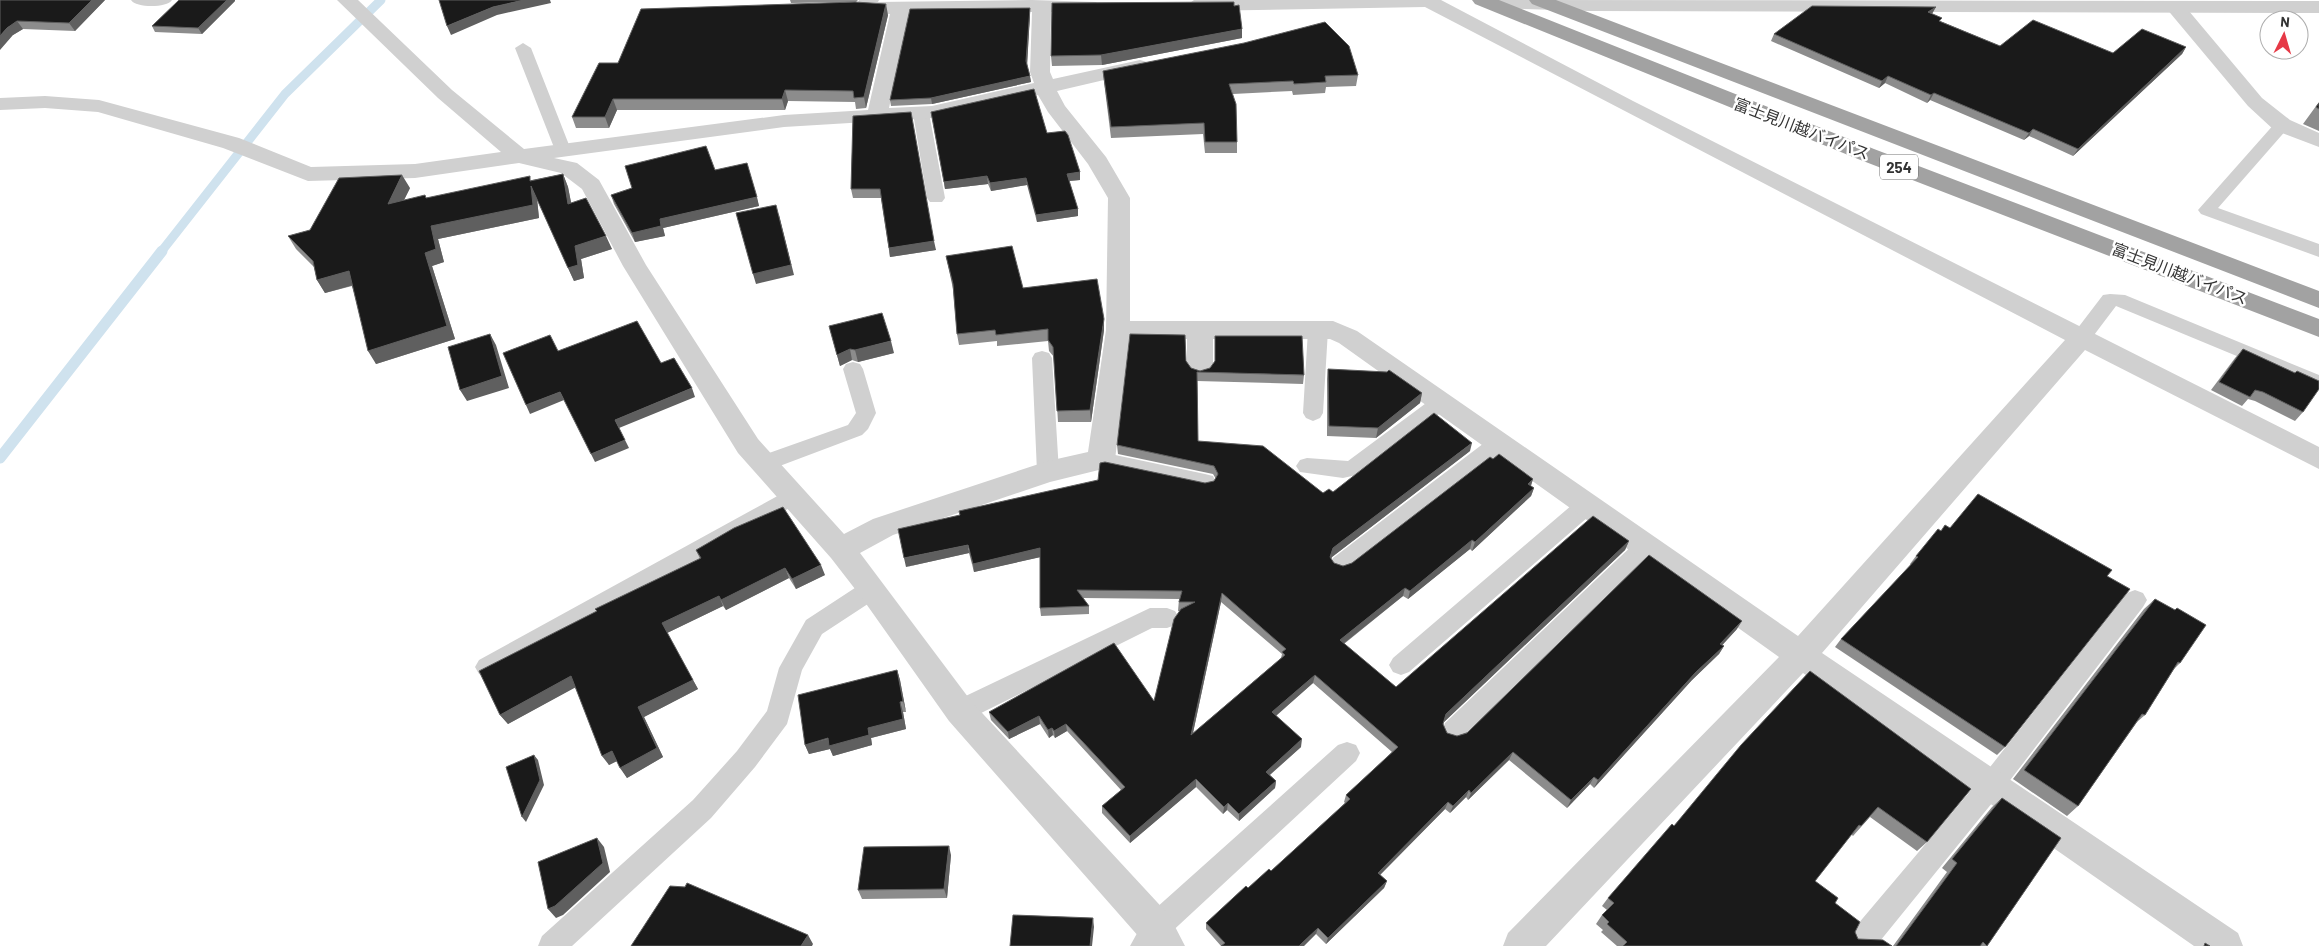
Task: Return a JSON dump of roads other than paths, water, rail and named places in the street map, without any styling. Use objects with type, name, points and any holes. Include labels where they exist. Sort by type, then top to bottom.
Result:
[{"type":"highway","name":"富士見川越バイパス","points":[[1485,1],[1847,147],[2319,328]]},
{"type":"highway","name":"富士見川越バイパス","points":[[1544,2],[2319,300]]},
{"type":"street","points":[[347,0],[445,94],[520,156],[568,168],[591,185],[635,266],[748,446],[762,464],[841,550],[872,589],[960,710],[1156,940]]},
{"type":"street","points":[[1325,23],[1428,1],[1626,105],[2319,459]]},
{"type":"street","points":[[1181,5],[1485,1],[2151,4],[2176,8],[2319,7]]},
{"type":"street","points":[[841,550],[883,527],[1048,472],[1101,460],[1118,330],[1119,198],[1098,162],[1055,108],[1045,87],[1040,72],[1042,4]]},
{"type":"street","points":[[861,5],[901,8],[1042,4],[1111,6]]},
{"type":"street","points":[[878,117],[901,8]]},
{"type":"street","points":[[2176,8],[2256,102],[2282,125],[2319,141]]},
{"type":"street","points":[[0,104],[45,102],[98,106],[231,143],[308,174],[415,171],[784,121],[921,113],[1156,63]]},
{"type":"street","points":[[1118,330],[1333,330],[1348,337],[1801,655],[1992,784],[2225,946]]},
{"type":"street","points":[[1200,330],[1200,369]]},
{"type":"street","points":[[1521,946],[1801,655],[2081,338]]},
{"type":"lane","points":[[138,0],[165,0]]},
{"type":"lane","points":[[523,48],[563,150]]},
{"type":"lane","points":[[921,113],[936,198]]},
{"type":"lane","points":[[2282,125],[2207,210],[2319,251]]},
{"type":"lane","points":[[2081,338],[2110,300],[2118,300],[2319,383]]},
{"type":"lane","points":[[1313,413],[1318,330]]},
{"type":"lane","points":[[1042,358],[1048,472]]},
{"type":"lane","points":[[762,464],[856,430],[866,413],[853,369]]},
{"type":"lane","points":[[1307,466],[1343,470],[1354,468],[1440,403]]},
{"type":"lane","points":[[1341,564],[1498,443]]},
{"type":"lane","points":[[1101,460],[1205,482]]},
{"type":"lane","points":[[487,667],[792,496]]},
{"type":"lane","points":[[1401,665],[1587,505]]},
{"type":"lane","points":[[1454,731],[1646,546]]},
{"type":"lane","points":[[552,946],[702,809],[746,759],[778,716],[791,668],[814,627],[872,589]]},
{"type":"lane","points":[[1862,941],[1992,784],[2135,600]]},
{"type":"lane","points":[[960,710],[1150,618],[1167,618]]},
{"type":"lane","points":[[1156,940],[1347,753]]},
{"type":"waterway","points":[[161,252],[285,94],[381,0]]},
{"type":"waterway","points":[[0,458],[162,251]]}]
